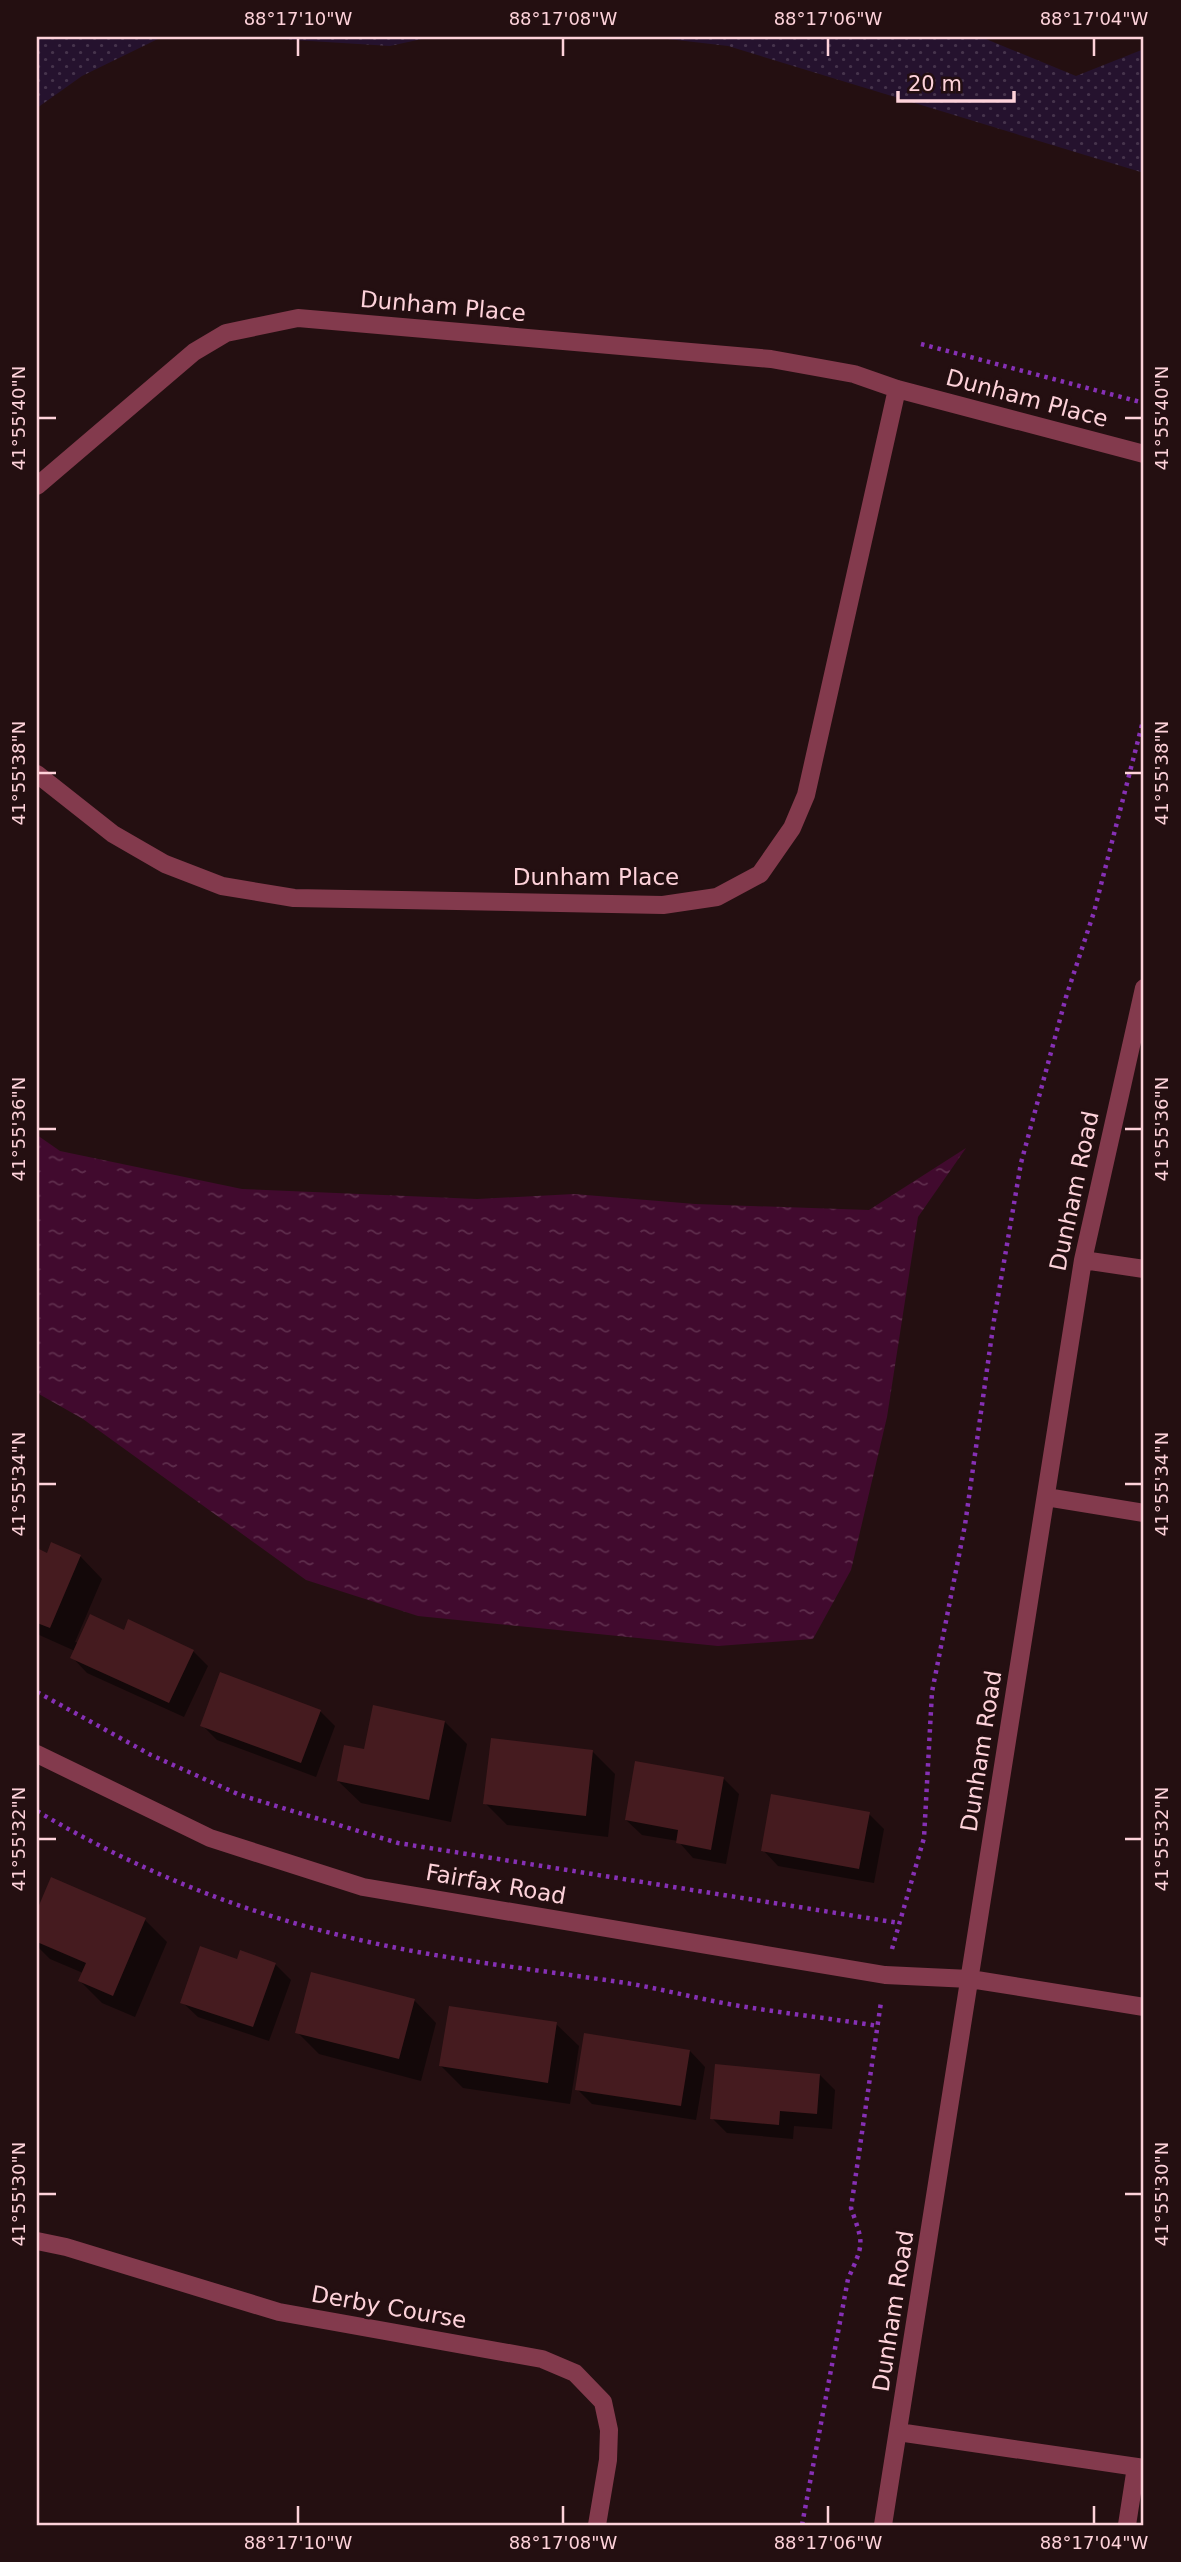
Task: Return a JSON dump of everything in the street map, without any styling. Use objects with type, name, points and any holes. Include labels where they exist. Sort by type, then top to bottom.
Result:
[{"type":"street","name":"Dunham Place","points":[[37,486],[194,352],[226,334],[298,318],[771,359],[854,374],[897,389],[1144,454]]},
{"type":"street","name":"Dunham Place","points":[[37,774],[113,834],[165,864],[222,886],[308,898],[663,905],[717,897],[760,874],[792,828],[806,795],[897,389]]},
{"type":"street","name":"Dunham Road","points":[[883,2525],[1083,1260],[1144,988]]},
{"type":"street","points":[[1083,1260],[1144,1269]]},
{"type":"street","points":[[1046,1497],[1144,1513]]},
{"type":"street","name":"Fairfax Road","points":[[37,1754],[209,1838],[363,1887],[885,1975],[970,1979],[1144,2007]]},
{"type":"street","name":"Derby Course","points":[[37,2241],[66,2247],[279,2312],[542,2359],[575,2373],[603,2402],[609,2430],[608,2460],[597,2525]]},
{"type":"street","points":[[898,2432],[1140,2467],[1127,2525]]},
{"type":"path","points":[[921,344],[1144,403]]},
{"type":"path","points":[[802,2525],[848,2279],[862,2248],[851,2208],[885,1975],[925,1838],[932,1692],[965,1525],[994,1320],[1021,1163],[1066,997],[1094,912],[1144,717]]},
{"type":"path","points":[[37,1692],[151,1755],[240,1795],[398,1843],[899,1923]]},
{"type":"path","points":[[37,1811],[131,1863],[274,1917],[361,1941],[634,1985],[745,2007],[878,2026]]},
{"type":"shaded area","points":[[37,37],[162,37],[82,76],[37,108]]},
{"type":"shaded area","points":[[246,37],[431,37],[390,46]]},
{"type":"shaded area","points":[[651,37],[981,37],[1076,76],[1144,49],[1144,173],[728,46]]},
{"type":"water","points":[[37,1135],[60,1151],[242,1189],[477,1199],[574,1194],[695,1204],[869,1210],[966,1148],[918,1217],[887,1417],[851,1570],[813,1639],[718,1646],[418,1616],[306,1580],[83,1419],[37,1393]]},
{"type":"building","points":[[51,1542],[81,1555],[50,1628],[37,1623],[37,1548],[47,1553]]},
{"type":"building","points":[[90,1614],[124,1630],[128,1619],[194,1650],[169,1703],[70,1658]]},
{"type":"building","points":[[220,1672],[321,1710],[301,1763],[200,1726]]},
{"type":"building","points":[[373,1705],[445,1721],[429,1800],[337,1781],[344,1745],[364,1749]]},
{"type":"building","points":[[491,1738],[593,1750],[586,1816],[483,1804]]},
{"type":"building","points":[[635,1761],[724,1777],[711,1850],[676,1843],[678,1830],[625,1820]]},
{"type":"building","points":[[771,1794],[870,1812],[859,1869],[761,1851]]},
{"type":"building","points":[[51,1877],[146,1918],[113,1996],[78,1981],[86,1963],[37,1942],[37,1910]]},
{"type":"building","points":[[200,1946],[237,1959],[240,1950],[276,1963],[253,2027],[180,2003]]},
{"type":"building","points":[[311,1972],[415,1999],[399,2059],[295,2033]]},
{"type":"building","points":[[449,2006],[557,2022],[548,2083],[439,2066]]},
{"type":"building","points":[[584,2033],[690,2050],[681,2106],[575,2090]]},
{"type":"building","points":[[715,2064],[820,2074],[817,2114],[780,2111],[779,2125],[710,2119]]}]
